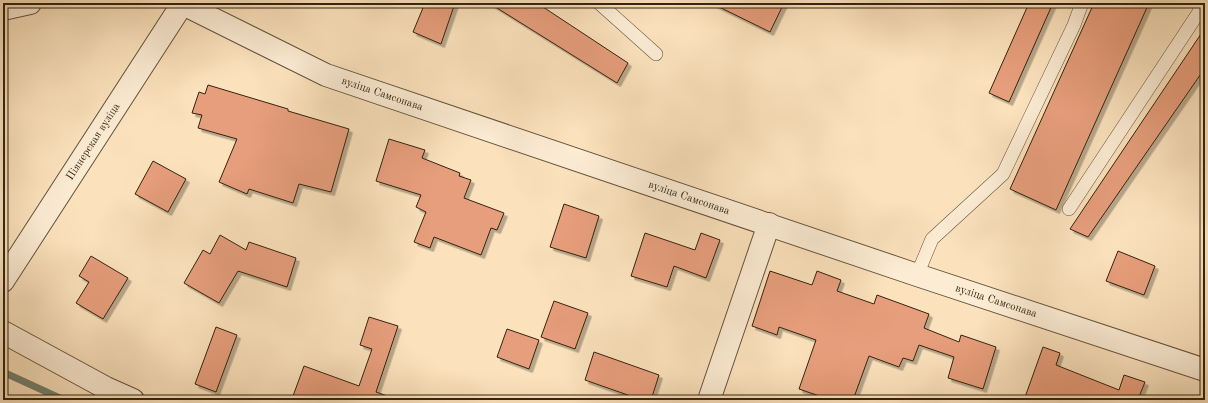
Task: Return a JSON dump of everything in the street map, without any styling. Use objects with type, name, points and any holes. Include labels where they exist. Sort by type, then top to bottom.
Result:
[{"type":"street","points":[[3,9],[30,3]]},
{"type":"street","name":"вуліца Самсонава","points":[[182,3],[326,74],[918,275],[1205,370]]},
{"type":"street","name":"Піянерская вуліца","points":[[3,281],[182,3]]},
{"type":"street","points":[[709,400],[769,224]]},
{"type":"street","points":[[3,332],[104,394],[132,400]]},
{"type":"lane","points":[[598,3],[656,54]]},
{"type":"lane","points":[[918,275],[932,239],[1003,174],[1074,25],[1082,3]]},
{"type":"lane","points":[[1070,209],[1199,12],[1201,3]]},
{"type":"building","points":[[425,3],[455,3],[441,44],[413,32]]},
{"type":"building","points":[[489,3],[537,3],[628,63],[617,83]]},
{"type":"building","points":[[711,3],[784,3],[770,32]]},
{"type":"building","points":[[1029,3],[1053,3],[1009,102],[989,93]]},
{"type":"building","points":[[1094,3],[1149,3],[1056,210],[1010,189]]},
{"type":"building","points":[[1205,28],[1205,68],[1088,237],[1070,229]]},
{"type":"building","points":[[208,85],[349,129],[331,192],[299,184],[293,203],[249,189],[247,194],[219,182],[237,139],[198,128],[202,115],[192,113],[199,92],[205,94]]},
{"type":"building","points":[[389,139],[425,150],[422,158],[460,173],[459,176],[471,180],[464,198],[504,213],[497,230],[491,228],[481,255],[434,237],[430,248],[414,242],[426,212],[416,207],[421,195],[376,181]]},
{"type":"building","points":[[153,161],[186,179],[168,212],[135,194]]},
{"type":"building","points":[[564,204],[599,216],[586,258],[550,247]]},
{"type":"building","points":[[645,233],[695,250],[701,233],[720,240],[706,278],[674,266],[667,287],[631,276]]},
{"type":"building","points":[[220,235],[246,250],[249,242],[296,258],[287,287],[238,271],[219,303],[184,283],[203,250],[210,254]]},
{"type":"building","points":[[1118,251],[1155,266],[1144,295],[1106,281]]},
{"type":"building","points":[[91,256],[128,278],[103,319],[76,303],[89,282],[79,276]]},
{"type":"building","points":[[770,271],[812,285],[817,271],[841,280],[837,291],[874,304],[877,295],[929,314],[924,328],[959,342],[961,335],[996,347],[983,389],[948,378],[954,357],[919,345],[913,361],[903,358],[899,367],[869,356],[853,400],[831,400],[799,389],[816,340],[779,327],[777,335],[752,326]]},
{"type":"building","points":[[554,301],[588,313],[575,349],[541,337]]},
{"type":"building","points":[[369,317],[398,326],[376,392],[393,398],[392,400],[305,400],[293,396],[304,366],[359,386],[372,349],[360,345]]},
{"type":"building","points":[[216,327],[237,335],[216,392],[195,384]]},
{"type":"building","points":[[507,329],[539,340],[529,369],[497,357]]},
{"type":"building","points":[[1043,347],[1060,353],[1056,365],[1119,390],[1124,375],[1145,382],[1139,397],[1142,400],[1024,400]]},
{"type":"building","points":[[594,352],[659,375],[651,400],[642,400],[585,380]]},
{"type":"waterway","points":[[3,372],[64,400]]}]
